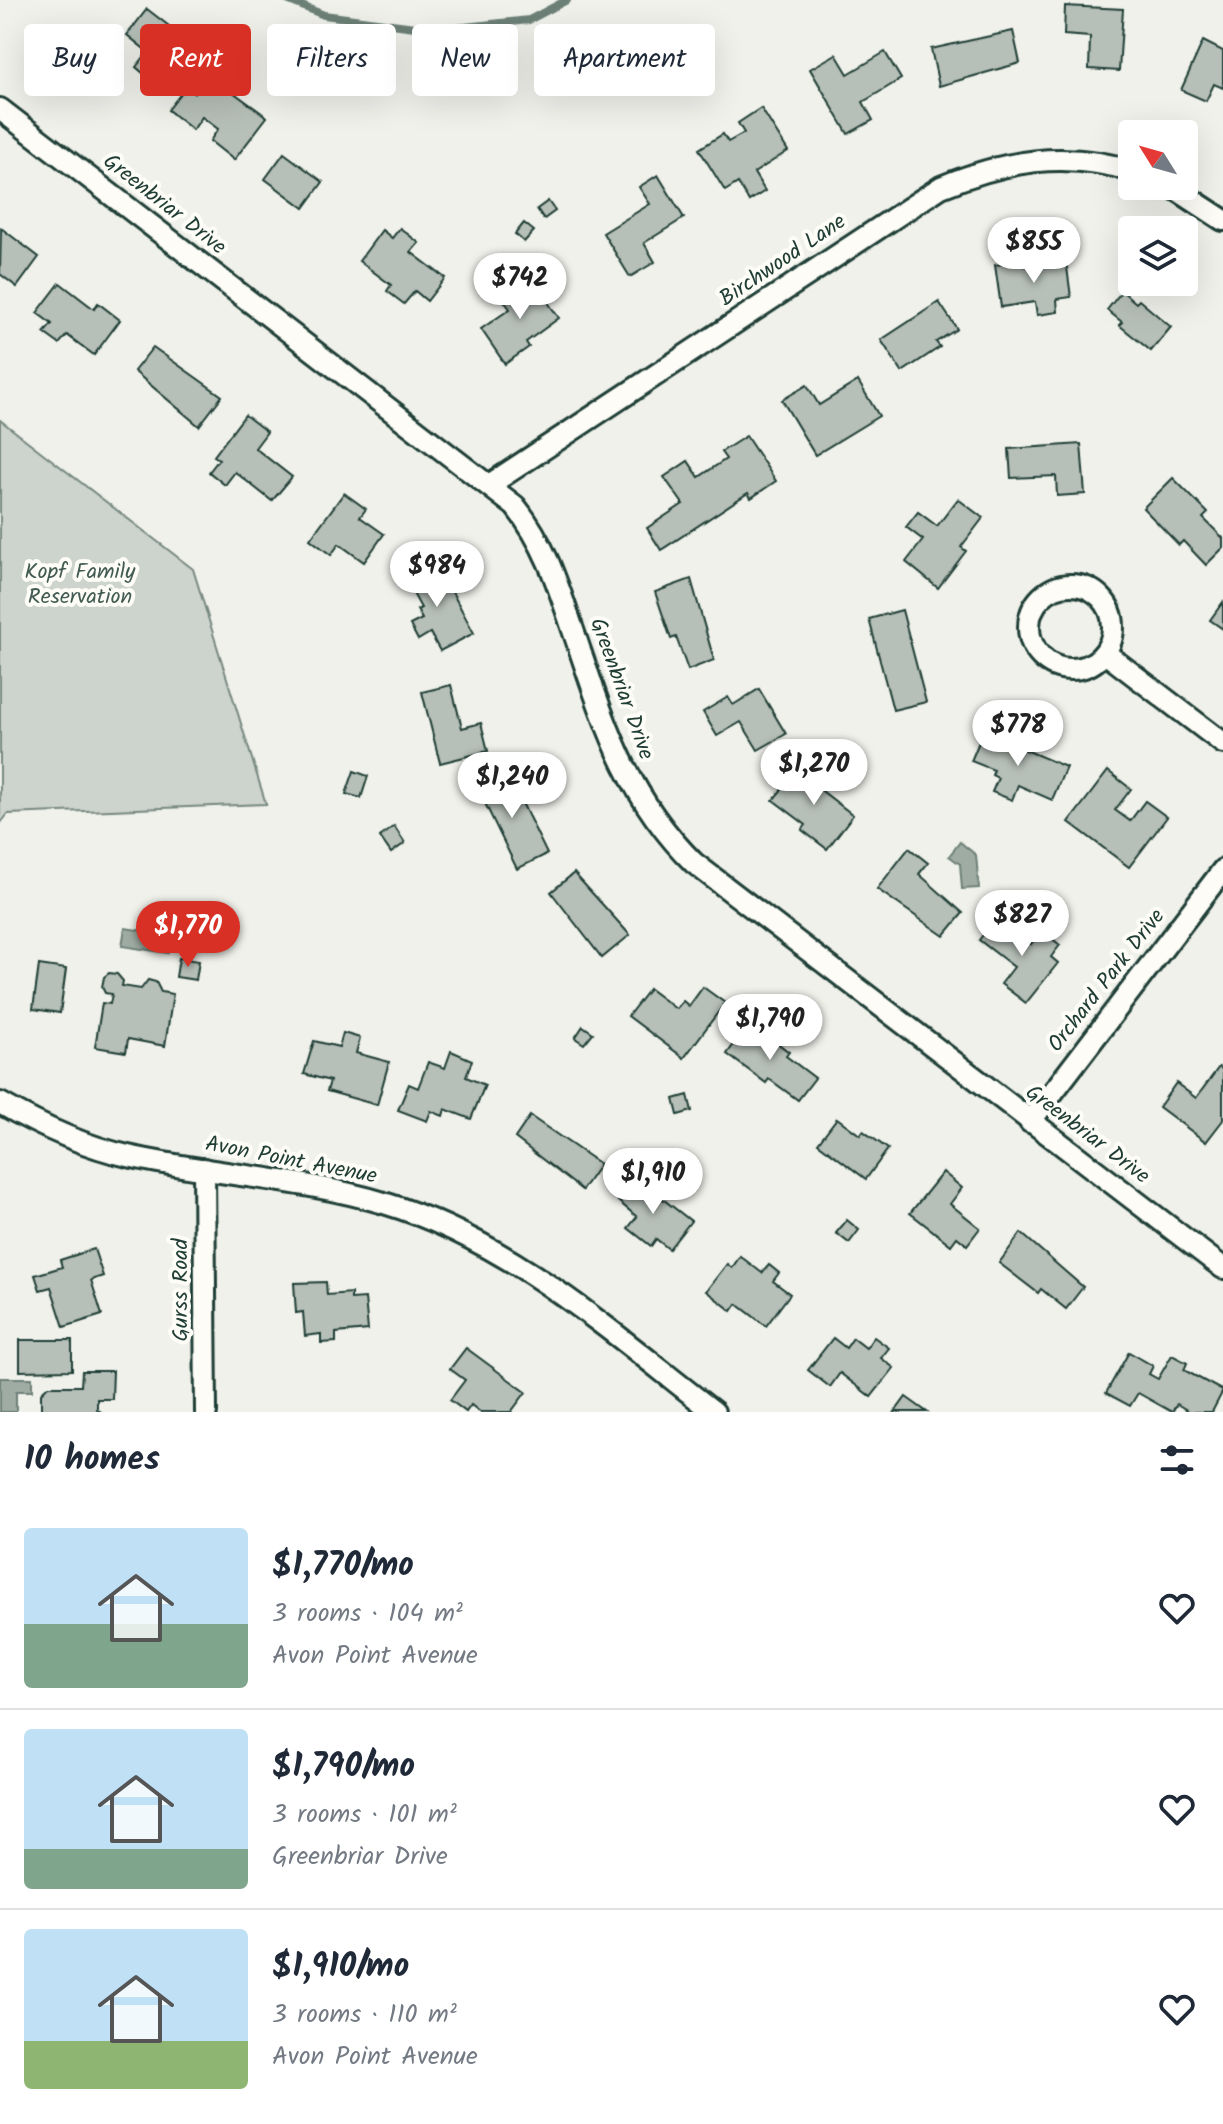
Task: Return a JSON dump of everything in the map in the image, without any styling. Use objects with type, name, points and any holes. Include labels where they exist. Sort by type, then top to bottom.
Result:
[{"type":"street","name":"Greenbriar Drive","points":[[0,109],[515,506],[546,552],[620,762],[644,806],[694,863],[1223,1268]]},
{"type":"street","name":"Birchwood Lane","points":[[489,485],[941,187],[982,170],[1047,159],[1091,161],[1118,168]]},
{"type":"street","points":[[1192,200],[1223,220]]},
{"type":"street","points":[[1068,584],[1082,585],[1105,600],[1114,627],[1105,653],[1082,668],[1068,669],[1042,658],[1034,647],[1029,620],[1043,595],[1068,584]]},
{"type":"street","points":[[1105,653],[1223,743]]},
{"type":"street","name":"Orchard Park Drive","points":[[1030,1122],[1223,870]]},
{"type":"street","name":"Avon Point Avenue","points":[[0,1103],[30,1120],[94,1147],[204,1169],[325,1188],[386,1203],[479,1243],[565,1297],[714,1412]]},
{"type":"street","name":"Gurss Road","points":[[204,1169],[206,1412]]},
{"type":"green space","name":"Kopf Family Reservation","points":[[0,420],[193,569],[266,804],[8,814],[0,824]]},
{"type":"shaded area","points":[[960,842],[976,855],[979,888],[962,889],[960,864],[949,856]]},
{"type":"shaded area","points":[[125,928],[171,935],[168,953],[122,946]]},
{"type":"shaded area","points":[[0,1378],[32,1378],[32,1391],[16,1391],[16,1412],[0,1412]]},
{"type":"building","points":[[1065,6],[1123,9],[1119,71],[1089,69],[1090,37],[1064,35]]},
{"type":"building","points":[[147,9],[166,24],[140,24],[140,46],[127,35]]},
{"type":"building","points":[[1013,31],[1020,63],[939,86],[931,49]]},
{"type":"building","points":[[1203,41],[1223,51],[1223,88],[1214,84],[1206,101],[1181,90]]},
{"type":"building","points":[[885,52],[901,79],[863,102],[873,120],[848,134],[810,69],[836,54],[848,74]]},
{"type":"building","points":[[179,96],[238,96],[267,117],[234,160],[210,141],[218,129],[202,117],[193,130],[168,110]]},
{"type":"building","points":[[761,108],[788,151],[754,173],[765,191],[749,201],[738,183],[725,191],[699,149],[723,134],[728,142],[744,133],[738,123]]},
{"type":"building","points":[[284,153],[323,182],[304,208],[265,179]]},
{"type":"building","points":[[658,175],[684,218],[644,243],[655,262],[630,277],[603,233],[650,204],[639,187]]},
{"type":"building","points":[[548,201],[555,211],[544,219],[537,209]]},
{"type":"building","points":[[524,223],[534,231],[524,242],[515,234]]},
{"type":"building","points":[[1,228],[39,257],[17,287],[0,274]]},
{"type":"building","points":[[400,228],[419,243],[411,252],[445,278],[427,301],[415,291],[404,304],[387,291],[391,285],[359,261],[382,230],[392,238]]},
{"type":"building","points":[[1066,260],[1071,297],[1057,299],[1058,312],[1037,315],[1035,302],[1001,307],[995,265],[1024,261],[1024,266]]},
{"type":"building","points":[[530,277],[559,318],[526,342],[529,347],[505,364],[481,329],[510,309],[502,298]]},
{"type":"building","points":[[60,283],[94,309],[98,303],[120,320],[94,355],[67,335],[59,344],[44,333],[52,324],[37,313]]},
{"type":"building","points":[[1118,296],[1128,296],[1136,303],[1139,300],[1171,327],[1151,351],[1119,325],[1122,322],[1107,310]]},
{"type":"building","points":[[939,302],[957,329],[936,342],[940,347],[902,372],[881,340]]},
{"type":"building","points":[[153,347],[222,396],[199,426],[134,371]]},
{"type":"building","points":[[858,381],[879,416],[815,455],[782,400],[807,385],[819,405]]},
{"type":"building","points":[[245,415],[267,432],[255,448],[292,477],[272,501],[235,472],[225,485],[209,472],[219,459],[214,456]]},
{"type":"building","points":[[746,436],[776,481],[751,498],[748,493],[661,550],[647,528],[683,504],[664,477],[688,461],[699,477],[726,459],[721,452]]},
{"type":"building","points":[[1081,444],[1085,494],[1057,496],[1056,476],[1011,478],[1009,449]]},
{"type":"building","points":[[1173,478],[1208,513],[1203,518],[1223,538],[1223,548],[1206,565],[1183,541],[1179,545],[1143,508]]},
{"type":"building","points":[[344,493],[366,509],[360,517],[384,534],[364,562],[339,544],[331,555],[310,539]]},
{"type":"building","points":[[958,499],[983,518],[961,547],[966,551],[938,588],[906,562],[923,540],[906,527],[918,512],[937,526]]},
{"type":"building","points":[[430,562],[446,592],[451,590],[474,633],[440,651],[430,633],[418,640],[410,625],[422,619],[417,610],[421,608],[404,577]]},
{"type":"building","points":[[691,579],[714,660],[688,670],[676,637],[671,639],[655,592]]},
{"type":"building","points":[[1223,602],[1223,629],[1210,620]]},
{"type":"building","points":[[902,610],[926,702],[893,710],[869,619]]},
{"type":"building","points":[[451,685],[462,728],[481,723],[488,751],[440,763],[422,692]]},
{"type":"building","points":[[759,689],[786,734],[758,750],[741,722],[717,736],[703,712],[728,697],[733,705]]},
{"type":"building","points":[[983,732],[1066,767],[1052,800],[1018,785],[1012,800],[992,792],[998,778],[992,775],[994,770],[971,761]]},
{"type":"building","points":[[817,768],[831,779],[822,791],[853,815],[827,849],[802,830],[806,825],[773,800],[796,772],[808,781]]},
{"type":"building","points":[[354,771],[368,776],[361,798],[346,794]]},
{"type":"building","points":[[1108,771],[1131,789],[1115,810],[1130,821],[1145,801],[1167,817],[1129,867],[1069,822]]},
{"type":"building","points":[[507,772],[547,854],[517,869],[477,787]]},
{"type":"building","points":[[394,826],[405,843],[391,853],[380,837]]},
{"type":"building","points":[[909,848],[928,863],[919,874],[963,913],[944,936],[877,889]]},
{"type":"building","points":[[574,873],[630,935],[602,958],[551,892]]},
{"type":"building","points":[[1002,921],[1031,944],[1041,930],[1060,945],[1051,957],[1058,963],[1026,1003],[1001,984],[1014,967],[979,940],[993,922],[998,926]]},
{"type":"building","points":[[179,958],[199,961],[196,980],[176,977]]},
{"type":"building","points":[[39,965],[66,969],[60,1013],[33,1009]]},
{"type":"building","points":[[109,973],[117,974],[123,981],[122,986],[141,989],[148,980],[156,982],[161,992],[173,994],[165,1046],[128,1039],[126,1052],[95,1047],[102,1003],[110,1004],[112,994],[105,993],[102,987],[104,977]]},
{"type":"building","points":[[703,987],[725,1003],[684,1058],[628,1016],[649,989],[676,1009],[683,1001],[689,1006]]},
{"type":"building","points":[[750,1022],[789,1052],[786,1056],[815,1078],[798,1100],[769,1079],[766,1083],[727,1054]]},
{"type":"building","points":[[583,1026],[593,1033],[584,1044],[575,1038]]},
{"type":"building","points":[[343,1033],[360,1038],[356,1053],[389,1062],[377,1105],[327,1091],[330,1081],[304,1074],[314,1041],[339,1047]]},
{"type":"building","points":[[451,1051],[472,1060],[466,1077],[485,1085],[471,1119],[445,1109],[443,1116],[431,1111],[427,1121],[398,1110],[409,1084],[418,1088],[428,1062],[445,1068]]},
{"type":"building","points":[[1219,1067],[1223,1070],[1223,1120],[1206,1142],[1159,1107],[1176,1083],[1196,1098]]},
{"type":"building","points":[[688,1095],[692,1111],[678,1115],[674,1099]]},
{"type":"building","points":[[530,1116],[600,1164],[582,1190],[515,1138]]},
{"type":"building","points":[[837,1118],[860,1135],[863,1131],[888,1149],[866,1179],[818,1143]]},
{"type":"building","points":[[943,1172],[962,1188],[950,1204],[980,1228],[967,1245],[957,1237],[951,1245],[910,1213]]},
{"type":"building","points":[[636,1178],[691,1221],[669,1249],[656,1239],[651,1246],[628,1228],[637,1217],[618,1201]]},
{"type":"building","points":[[847,1220],[859,1230],[849,1243],[836,1233]]},
{"type":"building","points":[[1021,1233],[1083,1287],[1066,1309],[1041,1289],[1038,1293],[999,1263]]},
{"type":"building","points":[[94,1249],[103,1276],[91,1280],[102,1315],[64,1327],[51,1287],[40,1290],[35,1275],[62,1267],[60,1260]]},
{"type":"building","points":[[740,1256],[762,1273],[769,1265],[779,1273],[773,1281],[790,1294],[766,1326],[737,1304],[732,1311],[706,1291],[727,1264],[732,1268]]},
{"type":"building","points":[[326,1282],[327,1295],[351,1293],[351,1299],[365,1298],[368,1330],[336,1333],[336,1342],[321,1343],[321,1334],[305,1336],[303,1312],[296,1313],[294,1283]]},
{"type":"building","points":[[874,1337],[889,1348],[881,1358],[894,1368],[871,1397],[840,1373],[830,1387],[808,1370],[833,1338],[846,1348],[853,1338],[866,1348]]},
{"type":"building","points":[[20,1340],[72,1340],[72,1370],[20,1371]]},
{"type":"building","points":[[466,1348],[526,1392],[511,1412],[480,1412],[471,1405],[466,1412],[450,1400],[465,1380],[450,1369]]},
{"type":"building","points":[[1129,1352],[1153,1366],[1149,1374],[1158,1379],[1172,1355],[1187,1363],[1184,1370],[1223,1391],[1212,1412],[1190,1412],[1177,1404],[1172,1412],[1138,1393],[1130,1406],[1106,1393]]},
{"type":"building","points":[[82,1371],[113,1371],[112,1399],[97,1399],[97,1409],[101,1412],[41,1412],[41,1393],[48,1386],[81,1386]]},
{"type":"building","points":[[906,1397],[927,1412],[895,1412]]},
{"type":"waterway","points":[[287,0],[324,15],[437,30],[529,20],[567,0]]}]
